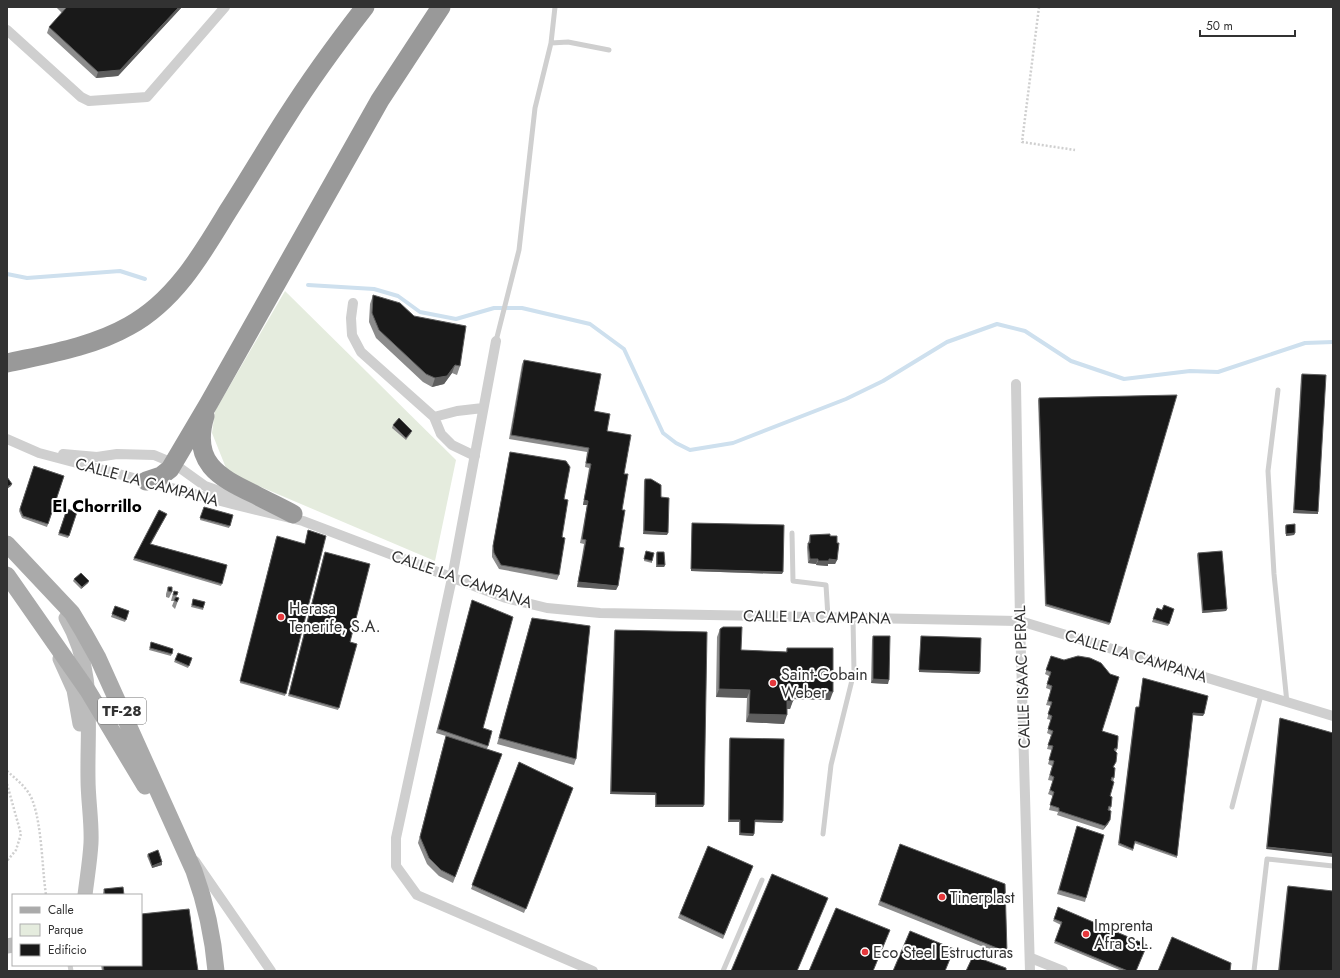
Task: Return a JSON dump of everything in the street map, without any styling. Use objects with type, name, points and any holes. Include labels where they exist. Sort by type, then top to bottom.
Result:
[{"type":"highway","points":[[7,363],[86,344],[115,333],[150,312],[174,291],[204,250],[303,92],[332,49],[364,7]]},
{"type":"highway","points":[[146,481],[161,476],[170,469],[209,403],[380,100],[441,7]]},
{"type":"highway","points":[[209,403],[201,428],[202,448],[208,463],[219,476],[230,484],[298,517]]},
{"type":"main road","name":"TF-28","points":[[7,544],[72,613],[98,658],[184,849],[205,901],[214,944],[216,971]]},
{"type":"main road","name":"TF-28","points":[[7,575],[88,691],[184,849]]},
{"type":"main road","points":[[45,583],[76,635],[83,658],[88,691],[88,780],[91,842],[85,894]]},
{"type":"main road","points":[[51,640],[74,690],[78,706],[88,780]]},
{"type":"main road","points":[[88,740],[99,730],[111,729]]},
{"type":"street","points":[[7,30],[82,97],[89,101],[148,97],[225,7]]},
{"type":"street","points":[[353,303],[351,318],[352,335],[361,352],[434,417],[441,434],[452,445],[475,456]]},
{"type":"street","points":[[496,341],[452,578],[396,838],[396,866],[417,895],[593,971]]},
{"type":"street","name":"CALLE ISAAC PERAL","points":[[1016,384],[1020,621],[1031,958],[1030,971]]},
{"type":"street","points":[[434,417],[457,411],[484,408]]},
{"type":"street","name":"CALLE LA CAMPANA","points":[[7,439],[39,453],[146,481],[298,517]]},
{"type":"street","name":"CALLE LA CAMPANA","points":[[39,453],[97,457],[139,454],[154,455],[173,463],[205,486],[242,500],[298,517],[506,598],[547,608],[600,613],[1020,621],[1333,716]]},
{"type":"street","points":[[184,849],[201,868],[271,971]]},
{"type":"street","points":[[1031,958],[1062,971]]},
{"type":"lane","points":[[496,341],[519,250],[535,108],[551,43],[555,7]]},
{"type":"lane","points":[[551,43],[568,42],[609,50]]},
{"type":"lane","points":[[1278,390],[1268,471],[1274,574],[1287,703]]},
{"type":"lane","points":[[792,533],[793,581],[826,585],[828,617]]},
{"type":"lane","points":[[823,834],[831,765],[854,672],[853,618]]},
{"type":"lane","points":[[1232,807],[1261,695]]},
{"type":"lane","points":[[1254,971],[1267,859],[1333,866]]},
{"type":"lane","points":[[723,971],[762,880]]},
{"type":"path","points":[[1039,7],[1022,142],[1075,150]]},
{"type":"path","points":[[7,771],[24,787],[33,802],[38,829],[46,894]]},
{"type":"path","points":[[7,784],[21,834],[16,850],[7,861]]},
{"type":"green space","points":[[285,291],[456,460],[435,561],[228,473],[212,433],[215,411]]},
{"type":"building","points":[[65,7],[179,7],[120,70],[98,72],[49,27],[66,8]]},
{"type":"building","points":[[373,295],[400,303],[414,316],[466,326],[460,366],[455,365],[447,376],[435,378],[426,374],[379,330],[372,313]]},
{"type":"building","points":[[524,360],[601,374],[594,411],[610,414],[607,431],[631,435],[624,474],[628,474],[622,510],[625,510],[619,547],[624,548],[618,586],[578,582],[586,540],[582,539],[588,501],[584,500],[591,464],[586,463],[589,448],[511,435]]},
{"type":"building","points":[[1302,374],[1326,375],[1318,512],[1294,510]]},
{"type":"building","points":[[1177,395],[1110,623],[1046,604],[1039,398]]},
{"type":"building","points":[[399,418],[412,431],[406,438],[393,425]]},
{"type":"building","points":[[510,452],[566,461],[570,467],[564,499],[568,500],[562,537],[565,538],[559,575],[501,565],[494,553],[493,546]]},
{"type":"building","points":[[34,466],[64,476],[48,524],[23,516],[20,509]]},
{"type":"building","points":[[7,477],[12,484],[7,487]]},
{"type":"building","points":[[645,479],[651,479],[661,485],[661,497],[669,498],[668,533],[644,531]]},
{"type":"building","points":[[204,507],[233,515],[230,526],[200,518]]},
{"type":"building","points":[[67,509],[77,512],[69,536],[59,533]]},
{"type":"building","points":[[159,510],[167,514],[150,544],[227,565],[222,584],[134,558]]},
{"type":"building","points":[[692,523],[784,525],[783,572],[691,569]]},
{"type":"building","points":[[1295,524],[1295,533],[1286,534],[1286,525]]},
{"type":"building","name":"Herasa Tenerife, S.A.","points":[[308,530],[326,536],[286,694],[240,681],[277,536],[305,544]]},
{"type":"building","points":[[830,534],[830,536],[837,536],[837,543],[839,543],[837,560],[829,559],[829,561],[818,561],[818,559],[810,559],[808,543],[810,543],[810,535]]},
{"type":"building","points":[[646,551],[654,553],[652,561],[644,559]]},
{"type":"building","points":[[1222,551],[1227,609],[1203,611],[1198,553]]},
{"type":"building","points":[[325,552],[370,564],[350,642],[357,644],[339,708],[289,694]]},
{"type":"building","points":[[657,552],[664,552],[665,565],[657,565]]},
{"type":"building","points":[[81,573],[89,581],[82,587],[74,579]]},
{"type":"building","points":[[168,587],[172,587],[172,592],[168,591]]},
{"type":"building","points":[[174,591],[178,592],[177,595],[173,595]]},
{"type":"building","points":[[176,597],[179,598],[177,602],[174,600]]},
{"type":"building","points":[[193,599],[205,602],[203,608],[192,605]]},
{"type":"building","points":[[472,600],[513,617],[483,728],[492,731],[488,746],[438,729]]},
{"type":"building","points":[[1164,605],[1174,609],[1169,624],[1153,619],[1157,608],[1162,610]]},
{"type":"building","points":[[115,606],[129,611],[126,620],[112,614]]},
{"type":"building","points":[[532,618],[590,626],[576,759],[499,738]]},
{"type":"building","name":"Saint-Gobain Weber","points":[[723,627],[742,627],[741,650],[787,652],[787,648],[833,648],[833,692],[793,691],[793,701],[787,701],[787,715],[749,714],[750,690],[719,689],[720,629]]},
{"type":"building","points":[[615,630],[707,632],[704,805],[656,805],[656,793],[611,792]]},
{"type":"building","points":[[873,636],[890,636],[889,680],[873,679]]},
{"type":"building","points":[[921,636],[981,638],[980,672],[919,670]]},
{"type":"building","points":[[151,642],[173,649],[172,654],[150,648]]},
{"type":"building","points":[[178,653],[192,658],[189,666],[175,660]]},
{"type":"building","points":[[1051,656],[1064,660],[1078,656],[1090,658],[1101,663],[1110,674],[1119,677],[1102,731],[1118,736],[1117,749],[1115,748],[1114,750],[1117,753],[1116,762],[1113,767],[1115,768],[1114,778],[1112,777],[1111,780],[1114,782],[1110,796],[1112,797],[1111,807],[1109,806],[1108,810],[1111,811],[1110,820],[1105,826],[1059,811],[1059,808],[1050,805],[1054,792],[1050,790],[1054,777],[1050,775],[1054,761],[1049,760],[1053,746],[1048,745],[1053,731],[1048,729],[1052,716],[1048,714],[1052,702],[1048,701],[1052,686],[1047,684],[1051,672],[1046,670]]},
{"type":"building","points":[[1143,678],[1208,696],[1204,714],[1193,713],[1177,856],[1135,841],[1133,849],[1119,843],[1136,707],[1139,707]]},
{"type":"building","points":[[1280,718],[1333,733],[1333,854],[1267,847]]},
{"type":"building","points":[[446,736],[502,754],[455,877],[441,870],[429,858],[420,837]]},
{"type":"building","points":[[730,738],[784,739],[783,821],[755,820],[754,834],[740,833],[740,820],[729,820]]},
{"type":"building","points":[[519,762],[573,788],[526,909],[472,885]]},
{"type":"building","points":[[1077,826],[1104,835],[1086,898],[1059,890]]},
{"type":"building","name":"Tinerplast","points":[[900,844],[1005,884],[1007,952],[880,901]]},
{"type":"building","points":[[708,846],[753,866],[724,935],[680,914]]},
{"type":"building","points":[[158,850],[162,862],[152,866],[148,854]]},
{"type":"building","points":[[772,874],[828,898],[797,971],[731,971]]},
{"type":"building","points":[[1288,886],[1333,891],[1333,971],[1279,971]]},
{"type":"building","points":[[123,887],[124,894],[105,894],[104,889]]},
{"type":"building","name":"Imprenta Afra S.L.","points":[[1058,907],[1147,945],[1136,971],[1128,971],[1055,941],[1062,922],[1054,919]]},
{"type":"building","points":[[836,908],[890,930],[873,971],[809,971]]},
{"type":"building","points":[[189,909],[198,971],[104,971],[103,966],[142,966],[142,914]]},
{"type":"building","points":[[910,931],[954,949],[945,971],[893,971]]},
{"type":"building","points":[[1172,937],[1231,963],[1230,971],[1158,971]]},
{"type":"building","points":[[973,956],[1006,968],[1006,971],[966,971]]},
{"type":"waterway","points":[[7,274],[27,278],[120,271],[145,279]]},
{"type":"waterway","points":[[308,285],[374,289],[398,296],[420,312],[456,319],[494,308],[522,308],[590,324],[624,349],[663,433],[676,443],[690,450],[733,443],[846,399],[883,381],[947,342],[997,324],[1025,331],[1071,361],[1124,379],[1190,371],[1218,372],[1305,343],[1333,342]]},
{"type":"place","name":"Herasa Tenerife, S.A.","points":[[281,617]]},
{"type":"place","name":"Saint-Gobain Weber","points":[[773,683]]},
{"type":"place","name":"Tinerplast","points":[[942,897]]},
{"type":"place","name":"Imprenta Afra S.L.","points":[[1086,934]]},
{"type":"place","name":"Eco Steel Estructuras","points":[[865,952]]},
{"type":"district","name":"El Chorrillo","points":[[97,506]]}]
